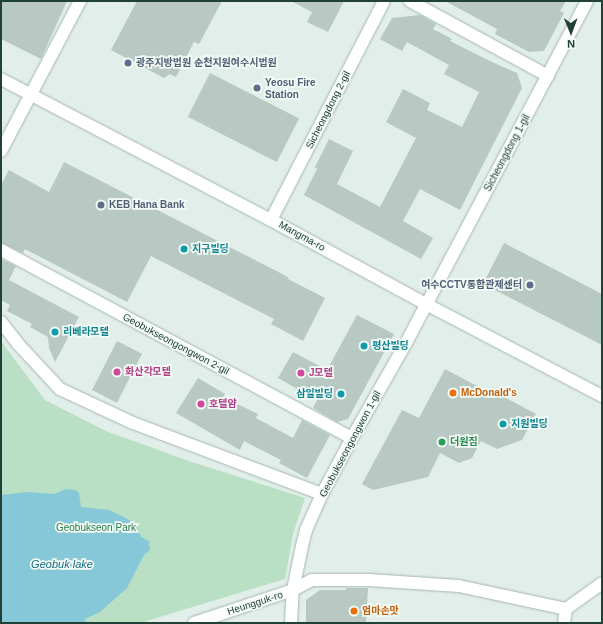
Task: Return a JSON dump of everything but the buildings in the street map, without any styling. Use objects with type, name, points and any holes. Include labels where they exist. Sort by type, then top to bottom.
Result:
[{"type":"street","points":[[1,150],[32,95],[80,1]]},
{"type":"street","name":"Sicheongdong 2-gil","points":[[272,220],[384,1]]},
{"type":"street","points":[[410,1],[548,76]]},
{"type":"street","name":"Sicheongdong 1-gil","points":[[426,304],[587,1]]},
{"type":"street","name":"Mangma-ro","points":[[1,79],[272,220],[426,304],[602,396]]},
{"type":"street","name":"Geobukseongongwon 2-gil","points":[[1,250],[352,438]]},
{"type":"street","name":"Geobukseongongwon 1-gil","points":[[291,623],[293,590],[306,530],[322,494],[426,304]]},
{"type":"street","points":[[1,322],[18,344],[60,389],[133,423],[322,494]]},
{"type":"street","points":[[293,590],[312,580],[368,580],[459,586],[566,609]]},
{"type":"street","points":[[564,623],[566,609],[602,583]]},
{"type":"street","name":"Heungguk-ro","points":[[194,623],[293,590]]},
{"type":"green space","name":"Geobukseon Park","points":[[1,341],[45,400],[106,431],[189,461],[305,498],[293,534],[285,579],[140,623],[1,623]]},
{"type":"water","name":"Geobuk lake","points":[[66,489],[75,490],[79,493],[81,507],[109,510],[132,521],[137,527],[141,537],[149,541],[150,550],[144,555],[127,588],[100,612],[85,619],[85,623],[1,623],[1,495],[28,492],[54,494]]},
{"type":"place","name":"광주지방법원 순천지원여수시법원","points":[[128,63]]},
{"type":"place","name":"Yeosu Fire Station","points":[[257,88]]},
{"type":"place","name":"KEB Hana Bank","points":[[101,205]]},
{"type":"place","name":"지구빌딩","points":[[184,249]]},
{"type":"place","name":"여수CCTV통합관제센터","points":[[530,285]]},
{"type":"place","name":"리베라모텔","points":[[55,332]]},
{"type":"place","name":"평산빌딩","points":[[364,346]]},
{"type":"place","name":"화산각모텔","points":[[117,372]]},
{"type":"place","name":"J모텔","points":[[301,373]]},
{"type":"place","name":"McDonald's","points":[[453,393]]},
{"type":"place","name":"삼일빌딩","points":[[341,394]]},
{"type":"place","name":"호텔얌","points":[[201,404]]},
{"type":"place","name":"지원빌딩","points":[[503,424]]},
{"type":"place","name":"더원짐","points":[[442,442]]},
{"type":"place","name":"엄마손맛","points":[[354,611]]}]
